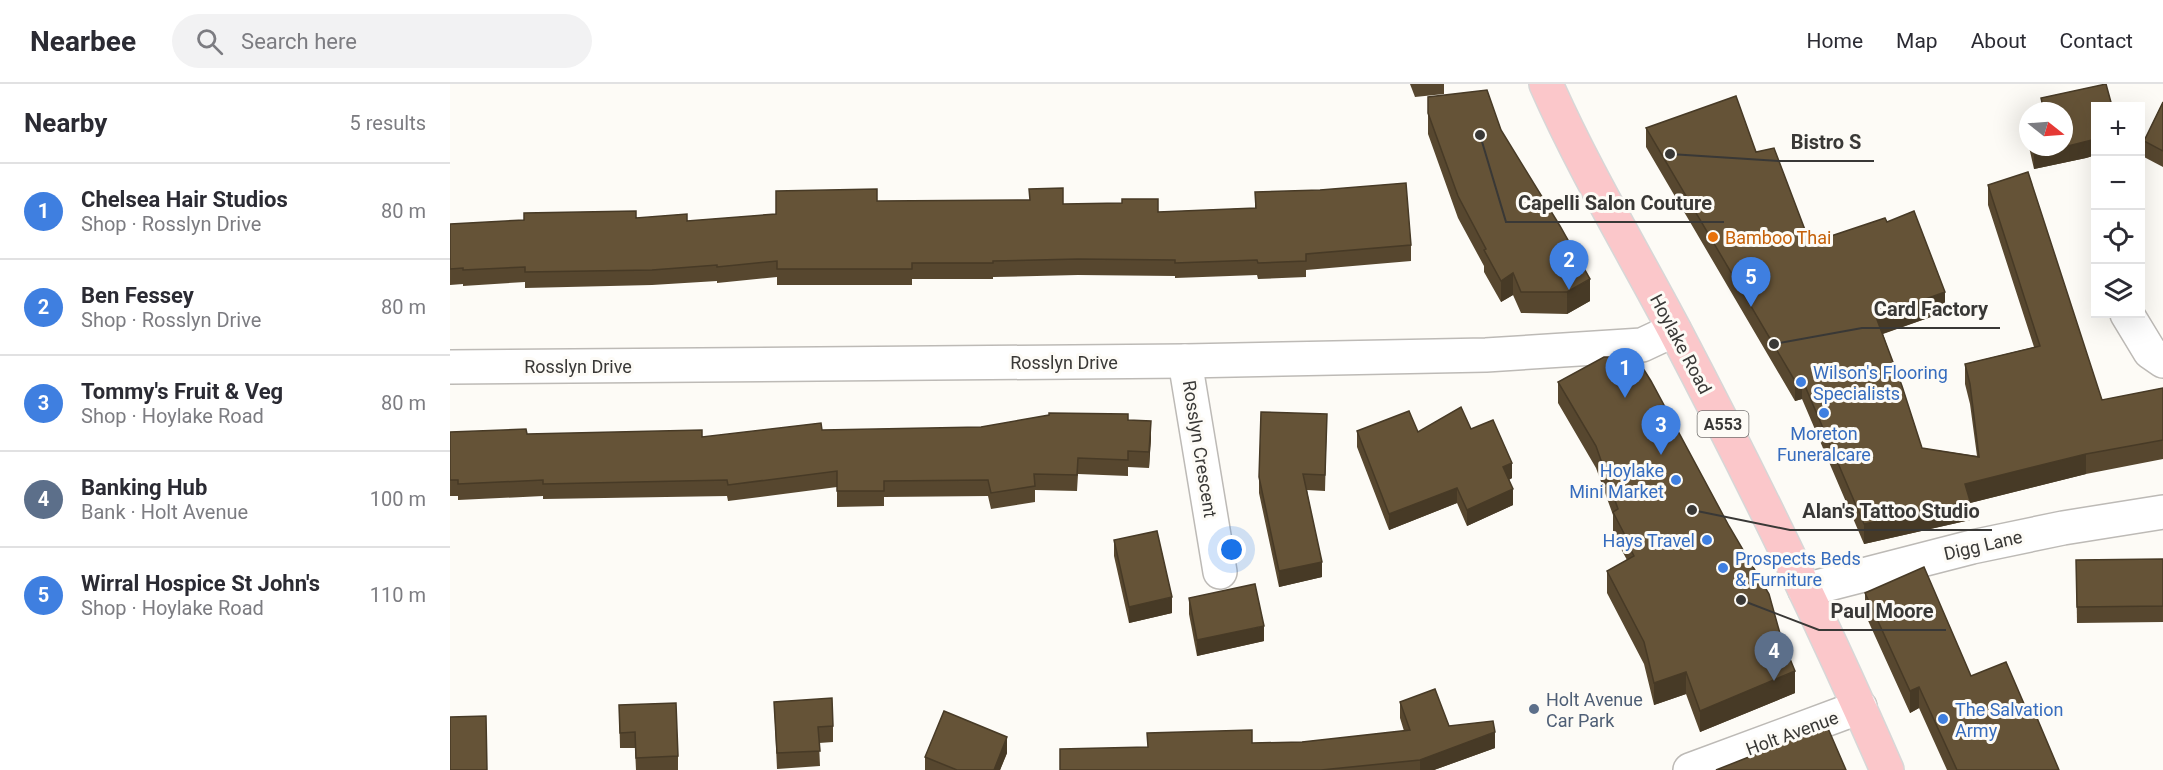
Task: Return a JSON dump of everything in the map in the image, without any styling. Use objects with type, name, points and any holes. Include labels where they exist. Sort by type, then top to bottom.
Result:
[{"type":"main road","name":"Hoylake Road","points":[[1546,84],[1565,126],[1674,330],[1805,590],[1887,770]]},
{"type":"street","points":[[2129,318],[2150,352],[2163,361]]},
{"type":"street","name":"Rosslyn Drive","points":[[450,367],[1185,362],[1486,355],[1642,345],[1674,330]]},
{"type":"street","name":"Rosslyn Crescent","points":[[1185,362],[1220,572]]},
{"type":"street","name":"Digg Lane","points":[[1805,590],[1972,547],[2063,528],[2163,512]]},
{"type":"street","name":"Holt Avenue","points":[[1690,770],[1860,707]]},
{"type":"building","points":[[2106,84],[2111,102],[2091,102],[2091,140],[2073,145],[2073,102],[2042,102],[2041,98]]},
{"type":"building","points":[[1487,90],[1501,130],[1590,279],[1567,292],[1521,292],[1513,273],[1501,281],[1458,196],[1428,113],[1428,97]]},
{"type":"building","points":[[1736,96],[1756,152],[1774,148],[1810,243],[1885,218],[1887,222],[1914,211],[1945,292],[1876,317],[1922,448],[1979,457],[1970,384],[1965,364],[2040,346],[1988,185],[2028,172],[2102,400],[2163,388],[2163,440],[2086,454],[1965,484],[1970,501],[1864,524],[1802,379],[1795,381],[1646,128]]},
{"type":"building","points":[[2163,102],[2163,151],[2145,142]]},
{"type":"building","points":[[1406,183],[1411,245],[1306,254],[1306,261],[1175,263],[1175,260],[1078,259],[993,261],[993,263],[912,263],[912,269],[777,269],[777,261],[652,270],[525,272],[525,267],[450,269],[450,224],[524,220],[524,213],[636,211],[636,218],[687,214],[687,221],[776,214],[776,191],[877,189],[877,201],[1030,200],[1029,189],[1063,188],[1063,204],[1122,203],[1122,199],[1158,199],[1158,212],[1256,208],[1255,192],[1320,190]]},
{"type":"building","points":[[1604,357],[1636,357],[1651,381],[1729,526],[1769,594],[1781,637],[1795,671],[1700,711],[1686,672],[1654,683],[1644,642],[1607,571],[1634,556],[1613,512],[1618,509],[1596,446],[1558,382]]},
{"type":"building","points":[[1461,407],[1471,429],[1493,420],[1512,463],[1503,467],[1513,489],[1467,510],[1457,488],[1389,514],[1357,431],[1409,411],[1418,432]]},
{"type":"building","points":[[1261,412],[1327,414],[1325,475],[1303,474],[1322,562],[1279,571],[1259,477]]},
{"type":"building","points":[[1049,413],[1128,414],[1128,420],[1151,421],[1149,452],[1128,451],[1128,460],[1078,458],[1077,475],[1034,474],[1035,486],[991,493],[988,480],[884,481],[884,491],[837,491],[837,471],[728,485],[727,480],[543,484],[543,480],[458,484],[458,480],[450,480],[450,432],[526,429],[527,434],[702,430],[702,437],[821,423],[822,430],[981,427],[1049,415]]},
{"type":"building","points":[[1157,531],[1172,597],[1129,607],[1114,540]]},
{"type":"building","points":[[2163,559],[2163,606],[2077,607],[2076,560]]},
{"type":"building","points":[[1924,567],[1971,676],[2006,662],[2028,713],[2034,711],[2059,770],[1957,770],[1919,687],[1910,691],[1865,593]]},
{"type":"building","points":[[1255,584],[1264,626],[1197,640],[1189,598]]},
{"type":"building","points":[[1435,689],[1449,726],[1493,721],[1495,732],[1420,760],[1321,770],[1060,770],[1060,749],[1148,747],[1147,733],[1252,730],[1252,743],[1302,742],[1410,730],[1400,702]]},
{"type":"building","points":[[832,698],[833,726],[818,727],[820,751],[777,753],[774,702]]},
{"type":"building","points":[[676,703],[678,756],[636,758],[635,732],[620,733],[619,705]]},
{"type":"building","points":[[944,711],[1007,737],[994,770],[957,770],[925,757]]},
{"type":"building","points":[[486,716],[487,770],[450,770],[450,717]]},
{"type":"building","points":[[1827,726],[1846,770],[1716,770]]},
{"type":"place","name":"Capelli Salon Couture","points":[[1480,135]]},
{"type":"place","name":"Bistro S","points":[[1670,154]]},
{"type":"place","name":"Bamboo Thai","points":[[1713,237]]},
{"type":"place","name":"Ben Fessey","points":[[1569,290]]},
{"type":"place","name":"Wirral Hospice St John's","points":[[1751,307]]},
{"type":"place","name":"Card Factory","points":[[1774,344]]},
{"type":"place","name":"Wilson's Flooring Specialists","points":[[1801,382]]},
{"type":"place","name":"Chelsea Hair Studios","points":[[1625,398]]},
{"type":"place","name":"Moreton Funeralcare","points":[[1824,413]]},
{"type":"place","name":"Tommy's Fruit & Veg","points":[[1661,455]]},
{"type":"place","name":"Hoylake Mini Market","points":[[1676,480]]},
{"type":"place","name":"Alan's Tattoo Studio","points":[[1692,510]]},
{"type":"place","name":"Hays Travel","points":[[1707,540]]},
{"type":"place","name":"Prospects Beds & Furniture","points":[[1723,568]]},
{"type":"place","name":"Paul Moore","points":[[1741,600]]},
{"type":"place","name":"Banking Hub","points":[[1774,681]]},
{"type":"place","name":"Holt Avenue Car Park","points":[[1534,709]]},
{"type":"place","name":"The Salvation Army","points":[[1943,719]]}]
